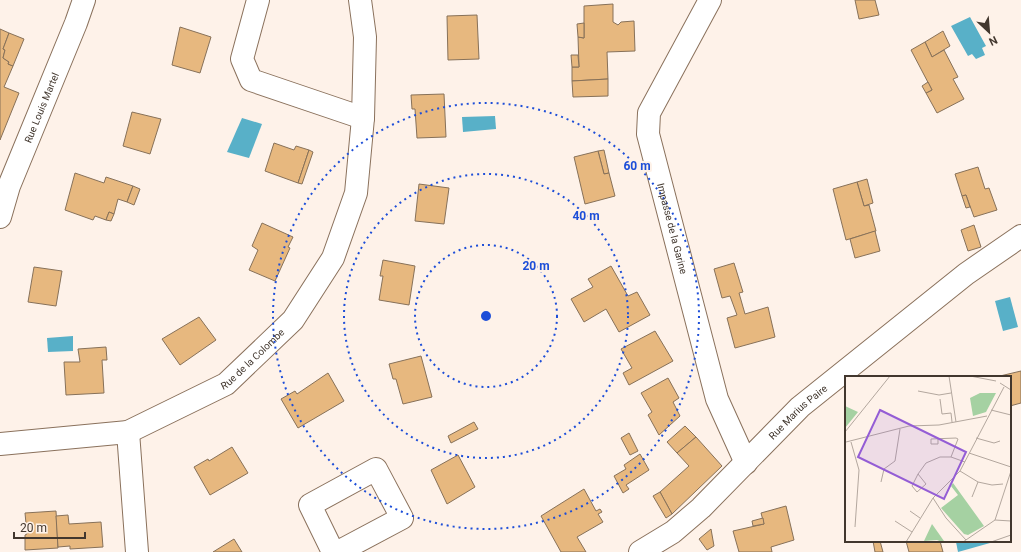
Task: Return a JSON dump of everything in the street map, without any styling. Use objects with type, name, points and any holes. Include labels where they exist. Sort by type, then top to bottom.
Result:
[{"type":"street","name":"Rue Louis Martel","points":[[0,217],[9,186],[84,0]]},
{"type":"street","points":[[258,0],[242,60],[251,80],[363,118]]},
{"type":"street","name":"Rue de la Colombe","points":[[0,444],[128,432],[226,384],[293,320],[333,258],[356,193],[363,118],[365,37],[360,0]]},
{"type":"street","name":"Impasse de la Garine","points":[[710,0],[649,112],[648,134],[717,399],[746,463]]},
{"type":"street","name":"Rue Marius Paire","points":[[640,552],[674,532],[701,508],[800,408],[966,274],[1021,236]]},
{"type":"street","points":[[128,432],[137,552]]},
{"type":"street","points":[[333,552],[310,505],[376,469],[402,518],[338,552]]},
{"type":"water","points":[[970,17],[986,46],[982,48],[985,55],[976,59],[972,54],[968,56],[951,26]]},
{"type":"water","points":[[495,116],[496,129],[463,132],[462,117]]},
{"type":"water","points":[[242,118],[262,124],[249,158],[227,152]]},
{"type":"water","points":[[1010,297],[1018,327],[1003,331],[995,301]]},
{"type":"water","points":[[73,336],[73,351],[48,352],[47,338]]},
{"type":"water","points":[[956,542],[990,543],[958,552]]},
{"type":"building","points":[[855,0],[875,0],[879,15],[859,19]]},
{"type":"building","points":[[613,4],[613,22],[618,25],[621,22],[634,21],[635,51],[607,52],[608,79],[572,81],[572,67],[579,67],[578,37],[584,38],[584,6]]},
{"type":"building","points":[[477,15],[479,59],[448,60],[447,16]]},
{"type":"building","points":[[584,23],[584,38],[578,37],[577,24]]},
{"type":"building","points":[[180,27],[211,37],[200,73],[172,65]]},
{"type":"building","points":[[0,29],[9,33],[3,49],[5,50],[3,58],[9,62],[8,64],[13,66],[4,87],[19,93],[0,140]]},
{"type":"building","points":[[943,31],[950,46],[932,57],[925,42]]},
{"type":"building","points":[[9,33],[24,39],[13,66],[8,64],[9,62],[3,58],[5,50],[3,49]]},
{"type":"building","points":[[925,42],[932,57],[944,50],[958,77],[953,79],[964,99],[937,113],[926,93],[932,90],[911,50]]},
{"type":"building","points":[[571,55],[578,55],[579,67],[572,67]]},
{"type":"building","points":[[608,79],[608,96],[573,97],[572,81]]},
{"type":"building","points":[[928,82],[932,90],[926,93],[922,86]]},
{"type":"building","points":[[444,94],[446,137],[417,138],[415,109],[412,109],[411,95]]},
{"type":"building","points":[[132,112],[161,119],[150,154],[123,146]]},
{"type":"building","points":[[274,143],[294,150],[296,146],[309,150],[298,183],[265,171]]},
{"type":"building","points":[[309,150],[313,152],[302,184],[298,183]]},
{"type":"building","points":[[604,150],[609,173],[604,174],[598,151]]},
{"type":"building","points":[[598,151],[604,174],[609,173],[615,196],[585,204],[574,157]]},
{"type":"building","points":[[978,167],[985,189],[989,188],[997,210],[974,217],[966,195],[962,196],[955,174]]},
{"type":"building","points":[[75,173],[104,183],[106,177],[133,186],[127,202],[118,199],[114,214],[109,212],[106,220],[95,216],[93,220],[65,210]]},
{"type":"building","points":[[867,179],[873,203],[864,206],[857,182]]},
{"type":"building","points":[[857,182],[864,206],[869,205],[876,231],[846,240],[833,189]]},
{"type":"building","points":[[419,184],[449,188],[444,224],[415,221]]},
{"type":"building","points":[[133,186],[140,189],[134,205],[127,202]]},
{"type":"building","points":[[966,195],[970,207],[966,208],[962,196]]},
{"type":"building","points":[[109,212],[114,214],[111,221],[106,220]]},
{"type":"building","points":[[262,223],[293,237],[288,247],[290,248],[275,281],[249,270],[258,250],[252,246]]},
{"type":"building","points":[[974,225],[981,247],[968,251],[961,230]]},
{"type":"building","points":[[875,231],[880,251],[855,258],[850,239]]},
{"type":"building","points":[[383,260],[415,266],[409,305],[379,300],[383,276],[380,276]]},
{"type":"building","points":[[734,263],[743,292],[739,293],[745,314],[768,307],[775,337],[735,348],[727,318],[737,315],[730,296],[722,298],[714,269]]},
{"type":"building","points":[[611,266],[628,296],[637,292],[650,315],[619,332],[606,309],[584,322],[571,299],[593,287],[588,279]]},
{"type":"building","points":[[34,267],[62,271],[56,306],[28,302]]},
{"type":"building","points":[[199,317],[216,340],[180,365],[162,339]]},
{"type":"building","points":[[655,331],[673,361],[629,385],[623,373],[632,368],[621,349]]},
{"type":"building","points":[[106,347],[107,360],[102,360],[104,393],[66,395],[64,362],[80,362],[78,349]]},
{"type":"building","points":[[421,356],[432,397],[403,404],[396,379],[393,379],[389,364]]},
{"type":"building","points":[[1021,371],[1021,403],[1011,406],[1011,376],[1000,376]]},
{"type":"building","points":[[328,373],[344,401],[298,428],[281,399],[295,391],[297,394]]},
{"type":"building","points":[[668,378],[679,398],[673,402],[680,416],[659,435],[648,415],[652,412],[641,393]]},
{"type":"building","points":[[474,422],[478,429],[451,443],[448,436]]},
{"type":"building","points":[[685,426],[696,437],[677,453],[667,442]]},
{"type":"building","points":[[629,433],[638,451],[630,455],[621,438]]},
{"type":"building","points":[[696,437],[722,466],[672,514],[660,492],[689,466],[677,453]]},
{"type":"building","points":[[232,447],[248,473],[210,495],[194,467],[208,459],[209,461]]},
{"type":"building","points":[[640,454],[649,470],[626,485],[629,489],[623,493],[614,476],[626,469],[624,465]]},
{"type":"building","points":[[458,455],[475,487],[447,504],[431,470]]},
{"type":"building","points":[[584,489],[596,511],[600,509],[602,512],[598,514],[603,522],[577,537],[586,552],[561,552],[541,516]]},
{"type":"building","points":[[660,492],[672,514],[666,518],[653,496]]},
{"type":"building","points":[[786,506],[794,540],[771,547],[772,552],[739,552],[733,531],[764,524],[761,513]]},
{"type":"building","points":[[56,511],[58,548],[25,550],[25,535],[27,534],[25,513]]},
{"type":"building","points":[[68,515],[69,524],[101,522],[103,547],[70,549],[70,546],[58,547],[56,516]]},
{"type":"building","points":[[763,518],[764,524],[753,526],[752,521]]},
{"type":"building","points":[[711,529],[714,546],[707,550],[699,539]]},
{"type":"building","points":[[234,539],[242,552],[213,552]]},
{"type":"building","points":[[873,542],[880,542],[883,552],[875,552]]},
{"type":"building","points":[[906,542],[940,542],[943,552],[909,552]]}]
